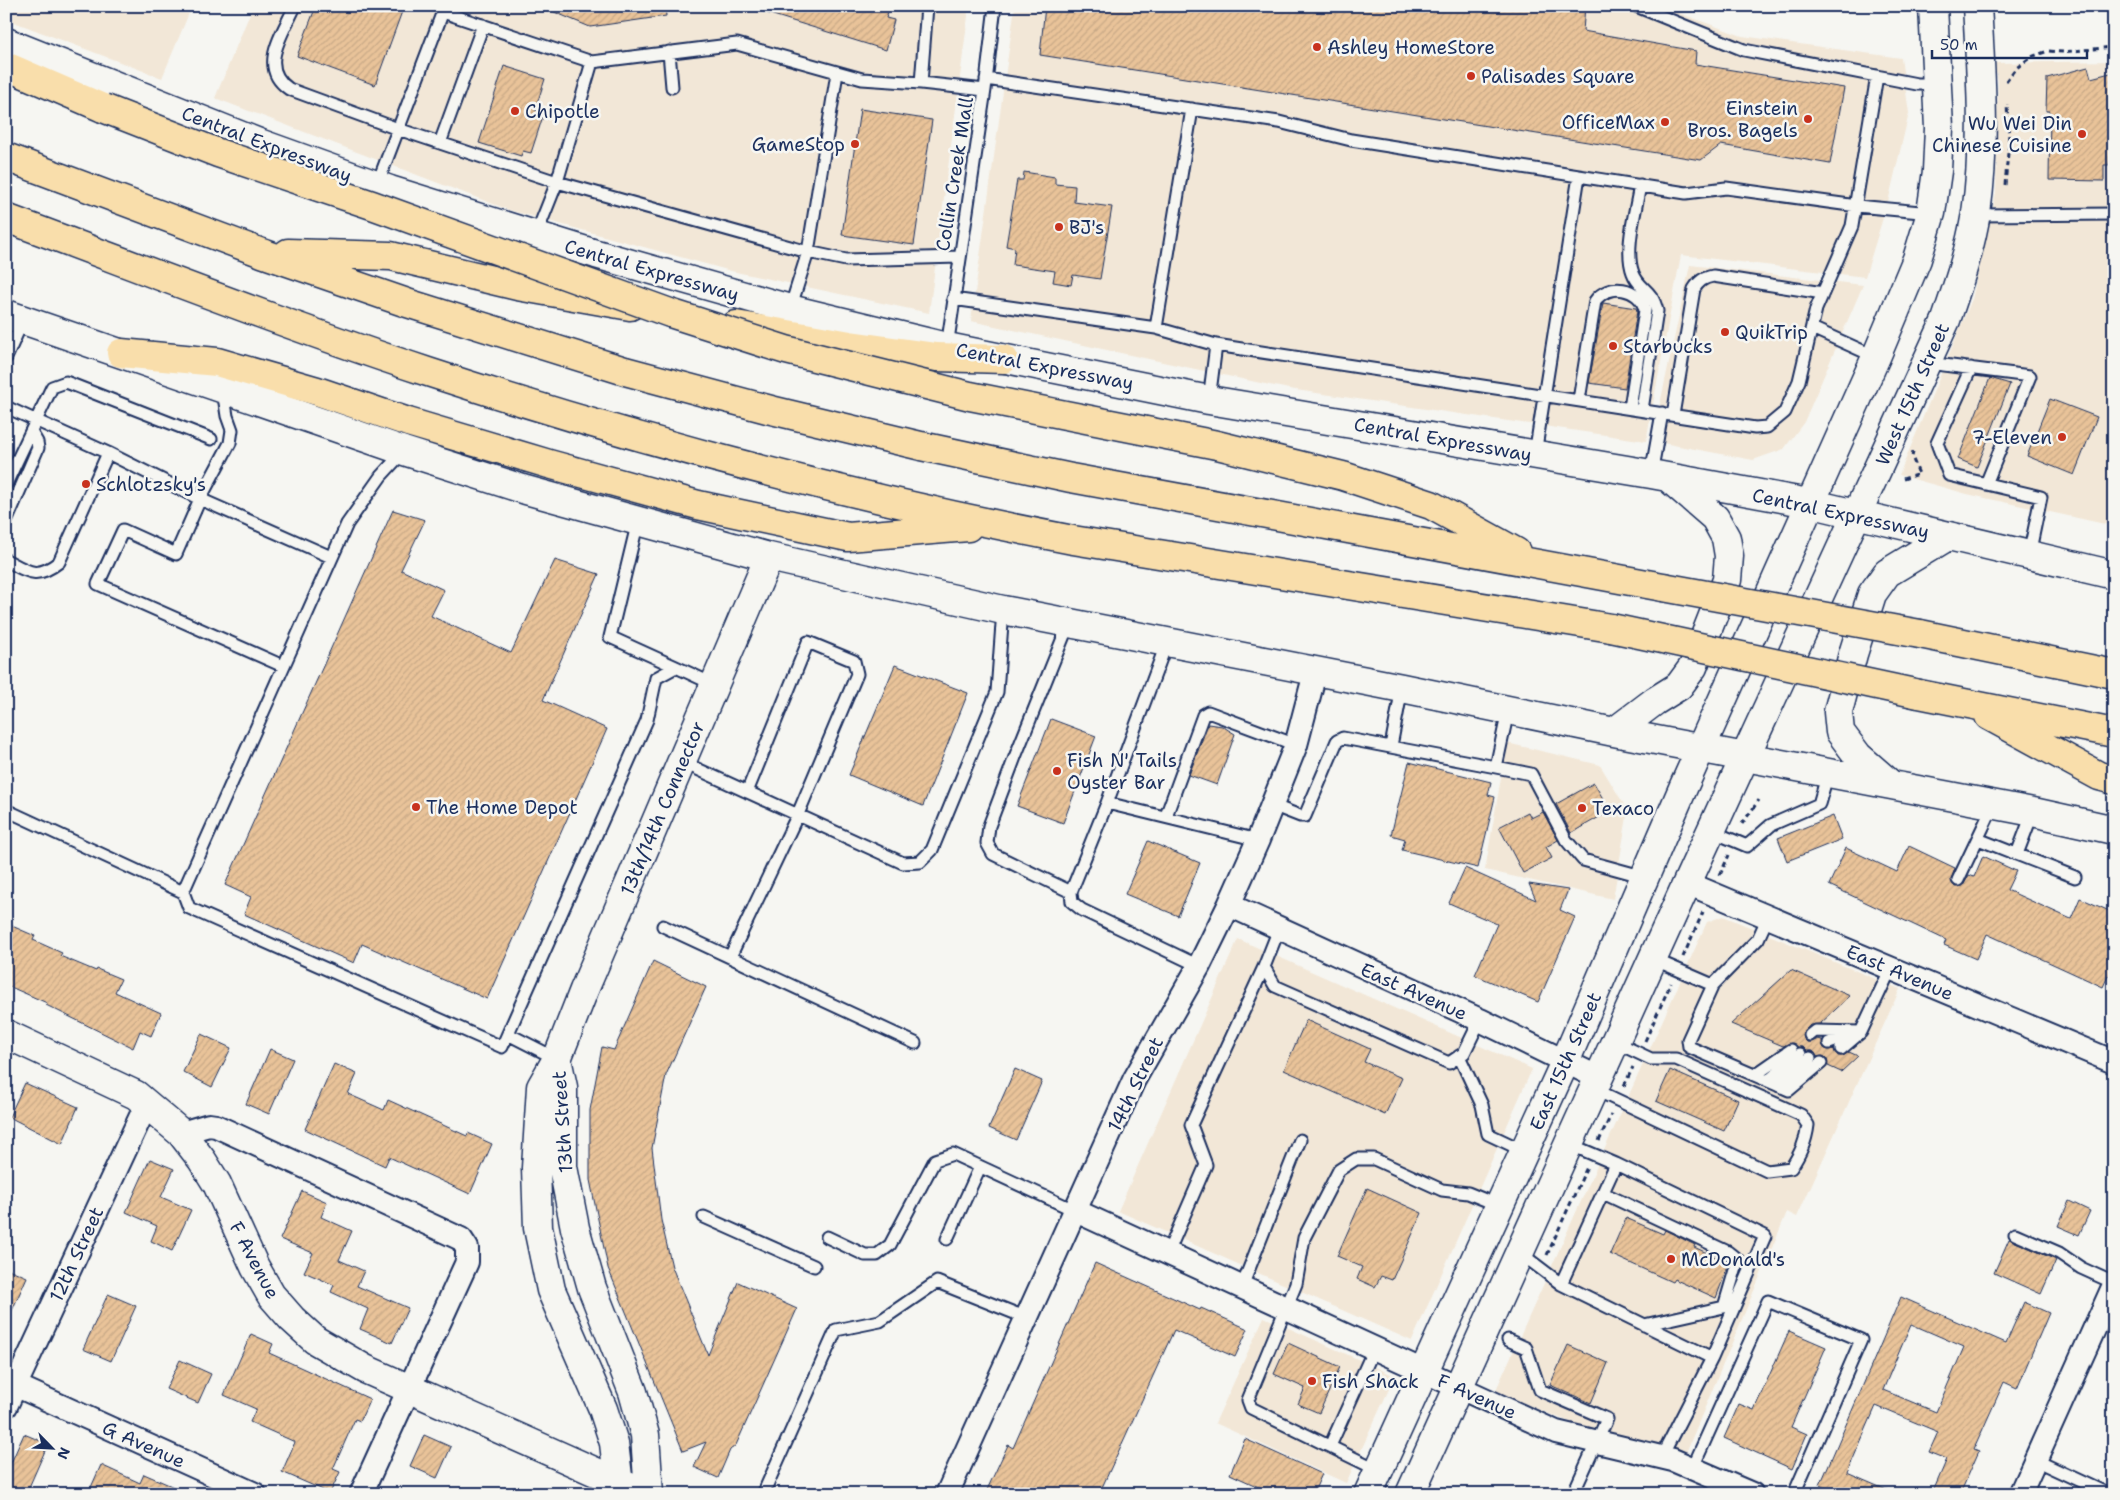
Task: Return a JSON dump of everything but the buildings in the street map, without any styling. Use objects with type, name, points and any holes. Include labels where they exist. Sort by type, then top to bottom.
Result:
[{"type":"highway","points":[[6,66],[103,108],[218,153],[372,205],[670,313],[786,350],[970,396],[1217,445],[1343,476],[1431,504],[1535,563]]},
{"type":"highway","points":[[6,157],[262,253],[407,303],[552,349],[689,389],[847,429],[1071,478],[1920,634],[2114,674]]},
{"type":"highway","points":[[6,218],[292,325],[426,371],[570,417],[789,477],[995,525],[1073,540],[1611,628],[1966,704],[2114,733]]},
{"type":"highway","points":[[262,253],[391,256],[517,286],[850,345],[936,357],[1004,358]]},
{"type":"highway","points":[[121,353],[217,362],[317,391],[408,422],[558,467],[698,505],[848,537],[995,525]]},
{"type":"highway","points":[[1966,704],[2099,776],[2114,780]]},
{"type":"main road","points":[[1809,504],[1876,356],[1917,259],[1931,213],[1937,172],[1939,128],[1933,6]]},
{"type":"main road","name":"West 15th Street","points":[[1745,758],[1928,363],[1946,320],[1965,264],[1979,186],[1982,123],[1977,6]]},
{"type":"main road","name":"Central Expressway","points":[[6,42],[260,143],[377,185],[641,267],[790,309],[947,347],[1209,400],[1535,454],[1809,504],[2114,575]]},
{"type":"main road","points":[[1931,213],[1975,215]]},
{"type":"main road","points":[[15,317],[404,451],[526,490],[769,556],[1003,610],[1315,673],[1402,688],[1745,758],[1994,804],[2114,830]]},
{"type":"main road","points":[[1614,732],[1655,701],[1679,686],[1693,667],[1727,580],[1729,556],[1726,538],[1715,518],[1660,476]]},
{"type":"main road","name":"East 15th Street","points":[[1373,1482],[1565,1062],[1700,748],[1809,504]]},
{"type":"main road","points":[[1890,784],[1858,756],[1840,732],[1838,712],[1853,654],[1872,594],[1887,573],[1948,536]]},
{"type":"main road","name":"13th/14th Connector","points":[[557,1059],[584,990],[769,556]]},
{"type":"main road","name":"East 15th Street","points":[[1410,1494],[1745,758]]},
{"type":"main road","name":"F Avenue","points":[[6,1034],[136,1095],[181,1133],[202,1160],[217,1184],[255,1267],[281,1308],[303,1330],[328,1348],[365,1370],[409,1390]]},
{"type":"main road","name":"13th Street","points":[[557,1059],[541,1087],[536,1168],[538,1228],[551,1290],[604,1409],[614,1443],[620,1488]]},
{"type":"main road","name":"13th Street","points":[[557,1059],[563,1087],[564,1167],[575,1228],[592,1288],[633,1392],[644,1435],[649,1494]]},
{"type":"main road","points":[[1511,1181],[1506,1230],[1510,1241],[1519,1252]]},
{"type":"main road","points":[[409,1390],[620,1488],[645,1494]]},
{"type":"street","name":"14th Street","points":[[946,1494],[1134,1080],[1199,966],[1229,905],[1258,840],[1296,745],[1315,673]]},
{"type":"street","name":"East Avenue","points":[[1687,883],[2114,1062]]},
{"type":"street","name":"East Avenue","points":[[1229,905],[1480,1020],[1565,1062],[1596,1084]]},
{"type":"street","name":"12th Street","points":[[6,1406],[11,1383],[147,1103]]},
{"type":"street","points":[[181,1133],[209,1125],[216,1126],[461,1239],[467,1248],[467,1262],[361,1494]]},
{"type":"street","name":"F Avenue","points":[[1076,1211],[1556,1432],[1693,1467],[1752,1494]]},
{"type":"street","points":[[2020,1494],[2114,1284]]},
{"type":"street","name":"G Avenue","points":[[11,1383],[255,1494]]},
{"type":"lane","points":[[295,6],[272,60],[274,72],[279,82],[289,89],[398,129],[557,182],[808,252],[846,260],[959,257]]},
{"type":"lane","points":[[921,83],[927,6]]},
{"type":"lane","name":"Collin Creek Mall","points":[[947,347],[986,84],[995,6]]},
{"type":"lane","points":[[1636,6],[1744,50],[1917,84],[1937,74]]},
{"type":"lane","points":[[377,185],[444,9],[483,25],[592,62],[737,44],[862,79],[921,83],[986,84],[1192,109],[1280,122],[1351,140],[1686,193],[1726,188],[1856,206],[1931,213]]},
{"type":"lane","points":[[440,143],[483,25]]},
{"type":"lane","points":[[669,52],[672,87]]},
{"type":"lane","points":[[536,235],[557,182],[592,62]]},
{"type":"lane","points":[[790,309],[808,252],[837,72]]},
{"type":"lane","points":[[953,299],[1156,328],[1216,345],[1755,428],[1767,427],[1786,412],[1797,389],[1816,310],[1852,226],[1877,76]]},
{"type":"lane","points":[[1156,328],[1192,109]]},
{"type":"lane","points":[[1535,454],[1579,176]]},
{"type":"lane","points":[[1636,409],[1657,312],[1652,296],[1633,274],[1630,261],[1630,247],[1640,186]]},
{"type":"lane","points":[[1975,215],[2114,214]]},
{"type":"lane","points":[[1660,476],[1667,414],[1694,289],[1698,282],[1705,277],[1722,277],[1823,293]]},
{"type":"lane","points":[[1579,400],[1595,301],[1604,291],[1623,289],[1640,298],[1645,310],[1636,409]]},
{"type":"lane","points":[[6,358],[15,317]]},
{"type":"lane","points":[[1812,328],[1876,356]]},
{"type":"lane","points":[[1209,400],[1216,345]]},
{"type":"lane","points":[[1928,363],[2030,376],[1986,484]]},
{"type":"lane","points":[[1971,368],[1937,443],[1949,475],[2041,497],[2029,555]]},
{"type":"lane","points":[[6,484],[52,387],[66,382],[212,440]]},
{"type":"lane","points":[[224,390],[227,416],[232,430],[230,443],[200,500],[176,554],[123,530],[98,584],[282,666]]},
{"type":"lane","points":[[6,407],[108,453],[200,500],[331,557]]},
{"type":"lane","points":[[6,522],[38,448],[31,432]]},
{"type":"lane","points":[[404,451],[381,476],[356,509],[331,557],[183,892],[189,908],[502,1047],[647,720],[656,678],[676,667]]},
{"type":"lane","points":[[6,560],[37,574],[47,571],[59,562],[108,453]]},
{"type":"lane","points":[[638,521],[610,637],[715,685]]},
{"type":"lane","points":[[682,762],[903,863],[920,862],[932,850],[997,692],[1003,610]]},
{"type":"lane","points":[[1070,623],[1011,765],[988,826],[987,842],[993,854],[1071,892]]},
{"type":"lane","points":[[730,957],[798,814],[857,674],[854,661],[829,649],[808,642],[747,792]]},
{"type":"lane","points":[[1167,642],[1107,803],[1071,892],[1072,902],[1082,910],[1199,966]]},
{"type":"lane","points":[[1391,746],[1402,688]]},
{"type":"lane","points":[[1496,767],[1508,711]]},
{"type":"lane","points":[[1166,816],[1204,715],[1208,712],[1296,745]]},
{"type":"lane","points":[[1272,805],[1304,816],[1337,741],[1341,738],[1391,746],[1531,774],[1566,840],[1584,860],[1645,877]]},
{"type":"lane","points":[[1711,831],[1746,846],[1771,825],[1819,804],[1828,773]]},
{"type":"lane","points":[[1107,803],[1258,840]]},
{"type":"lane","points":[[1958,880],[1994,804]]},
{"type":"lane","points":[[6,810],[183,892]]},
{"type":"lane","points":[[2017,854],[2033,812]]},
{"type":"lane","points":[[1978,839],[2076,877]]},
{"type":"lane","points":[[1768,917],[1758,939],[1713,985],[1688,1040],[1689,1047],[1789,1090],[1821,1063]]},
{"type":"lane","points":[[663,926],[916,1044]]},
{"type":"lane","points":[[1167,1254],[1206,1165],[1191,1125],[1264,968],[1279,929]]},
{"type":"lane","points":[[1653,959],[1713,985]]},
{"type":"lane","points":[[1264,968],[1275,986],[1449,1063],[1464,1053],[1480,1020]]},
{"type":"lane","points":[[1841,1049],[1860,1032],[1891,968]]},
{"type":"lane","points":[[1814,1031],[1860,1032],[1819,1039],[1814,1031]]},
{"type":"lane","points":[[508,1034],[557,1059]]},
{"type":"lane","points":[[1596,1084],[1768,1171],[1791,1168],[1800,1154],[1806,1139],[1808,1126],[1801,1115],[1676,1059],[1651,1059],[1615,1042]]},
{"type":"lane","points":[[1755,1075],[1800,1054]]},
{"type":"lane","points":[[1768,1081],[1800,1054]]},
{"type":"lane","points":[[1779,1086],[1800,1054]]},
{"type":"lane","points":[[1459,1056],[1482,1105],[1488,1134],[1524,1151]]},
{"type":"lane","points":[[1241,1288],[1300,1140]]},
{"type":"lane","points":[[1569,1144],[1616,1164],[1765,1236],[1712,1358],[1662,1458]]},
{"type":"lane","points":[[827,1237],[865,1255],[877,1255],[890,1246],[935,1160],[953,1154],[1076,1211]]},
{"type":"lane","points":[[1373,1482],[1330,1446],[1251,1408],[1248,1404],[1296,1284],[1304,1238],[1339,1170],[1356,1159],[1374,1159],[1442,1190],[1468,1193],[1500,1206]]},
{"type":"lane","points":[[1561,1284],[1616,1164]]},
{"type":"lane","points":[[947,1239],[980,1167]]},
{"type":"lane","points":[[1603,1193],[1728,1252],[1738,1260],[1724,1307],[1644,1325]]},
{"type":"lane","points":[[704,1217],[814,1266]]},
{"type":"lane","points":[[2015,1234],[2059,1253],[2081,1268],[2114,1284]]},
{"type":"lane","points":[[1519,1252],[1561,1284],[1712,1358]]},
{"type":"lane","points":[[763,1494],[836,1330],[880,1320],[937,1282],[1027,1318]]},
{"type":"lane","points":[[1693,1467],[1768,1301],[1861,1340],[1794,1494]]},
{"type":"lane","points":[[1508,1340],[1526,1348],[1540,1390],[1607,1419],[1574,1494]]},
{"type":"lane","points":[[1330,1446],[1374,1349]]},
{"type":"lane","points":[[2035,1460],[2108,1494]]},
{"type":"path","points":[[2003,84],[2015,69],[2031,57],[2048,51],[2063,52],[2114,47]]},
{"type":"shaded area","points":[[6,6],[192,6],[162,78],[6,19]]},
{"type":"shaded area","points":[[253,6],[967,6],[968,16],[929,313],[731,271],[509,210],[215,98]]},
{"type":"shaded area","points":[[1015,6],[1660,6],[1742,36],[1901,58],[1909,113],[1889,198],[1865,277],[1681,255],[1646,441],[1289,389],[971,321]]},
{"type":"shaded area","points":[[2114,61],[2114,526],[1967,494],[1899,475],[1972,299],[1996,193],[1998,80],[1994,63]]},
{"type":"shaded area","points":[[1690,265],[1863,285],[1804,422],[1784,449],[1753,460],[1652,441]]},
{"type":"shaded area","points":[[1507,743],[1600,765],[1628,811],[1613,899],[1485,870]]},
{"type":"shaded area","points":[[1723,916],[1900,989],[1797,1217],[1787,1212],[1685,1455],[1585,1428],[1495,1392],[1707,922]]},
{"type":"shaded area","points":[[1238,939],[1532,1069],[1412,1341],[1118,1211]]},
{"type":"shaded area","points":[[1264,1317],[1395,1376],[1346,1483],[1215,1423]]},
{"type":"place","name":"Ashley HomeStore","points":[[1317,47]]},
{"type":"place","name":"Palisades Square","points":[[1471,76]]},
{"type":"place","name":"Chipotle","points":[[515,111]]},
{"type":"place","name":"Einstein Bros. Bagels","points":[[1808,119]]},
{"type":"place","name":"OfficeMax","points":[[1665,122]]},
{"type":"place","name":"Wu Wei Din Chinese Cuisine","points":[[2082,134]]},
{"type":"place","name":"GameStop","points":[[855,144]]},
{"type":"place","name":"BJ's","points":[[1059,227]]},
{"type":"place","name":"QuikTrip","points":[[1725,332]]},
{"type":"place","name":"Starbucks","points":[[1613,346]]},
{"type":"place","name":"7-Eleven","points":[[2062,437]]},
{"type":"place","name":"Schlotzsky's","points":[[86,484]]},
{"type":"place","name":"Fish N' Tails Oyster Bar","points":[[1057,771]]},
{"type":"place","name":"The Home Depot","points":[[416,807]]},
{"type":"place","name":"Texaco","points":[[1582,808]]},
{"type":"place","name":"McDonald's","points":[[1671,1259]]},
{"type":"place","name":"Fish Shack","points":[[1312,1381]]}]
